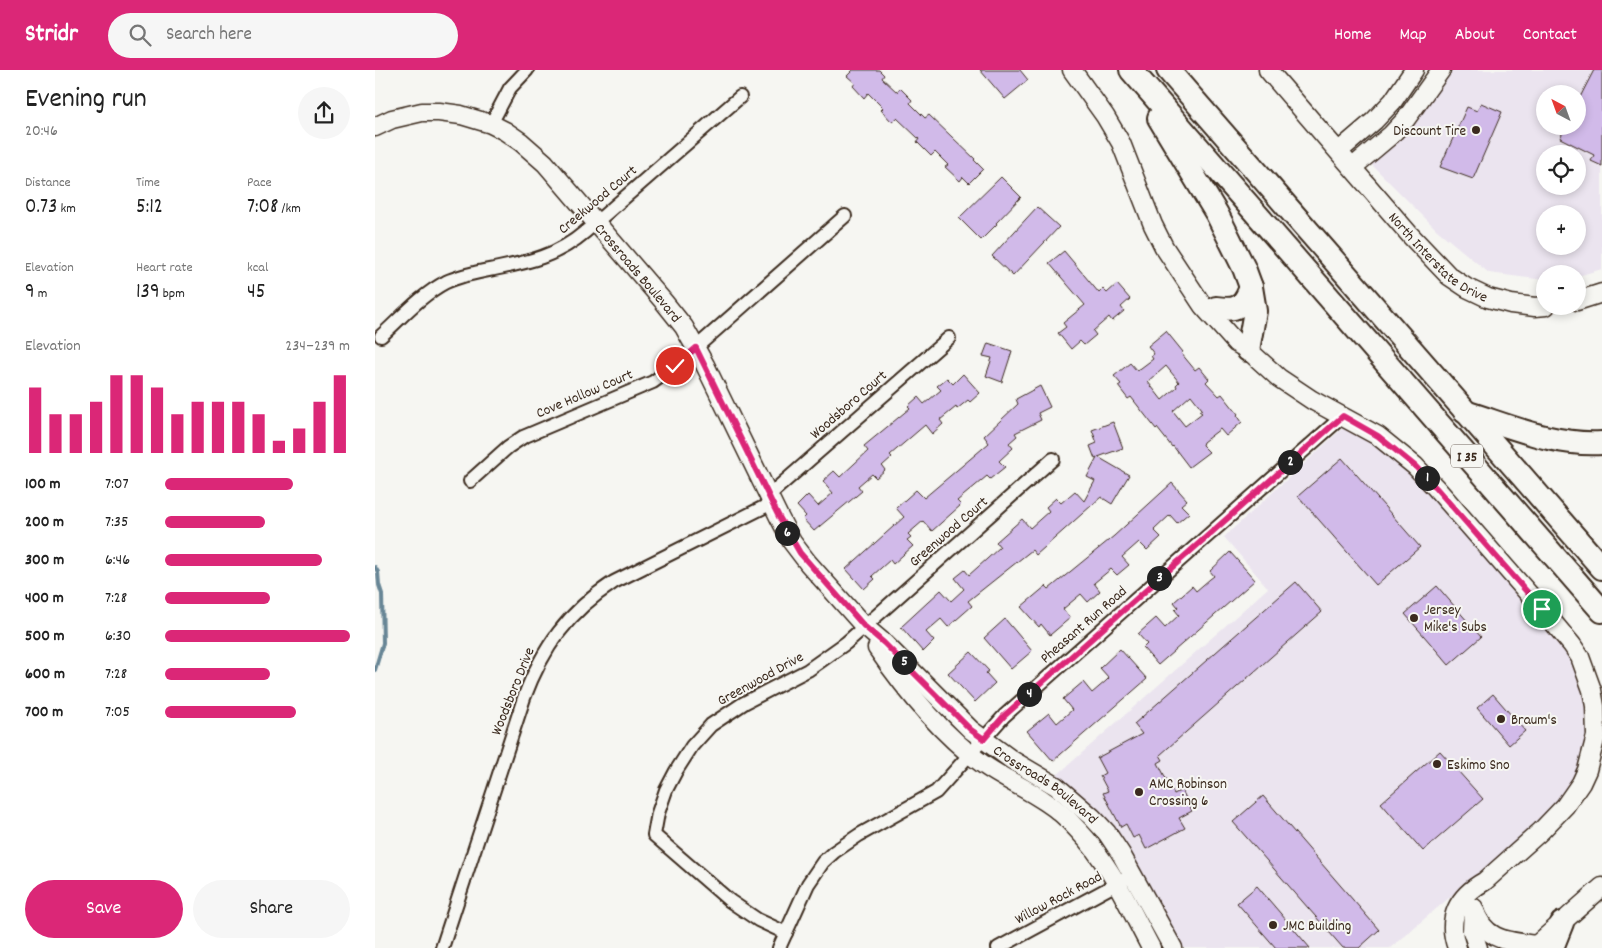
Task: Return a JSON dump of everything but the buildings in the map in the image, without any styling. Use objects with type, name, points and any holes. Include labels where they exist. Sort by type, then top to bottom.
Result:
[{"type":"highway","points":[[1131,70],[1233,243],[1251,287],[1255,311],[1248,350]]},
{"type":"highway","name":"I 35","points":[[1131,70],[1602,611]]},
{"type":"highway","name":"I 35","points":[[1169,70],[1602,568]]},
{"type":"highway","points":[[1216,308],[1229,310],[1240,306],[1245,301],[1251,287]]},
{"type":"highway","points":[[1465,412],[1563,442],[1602,443]]},
{"type":"highway","points":[[1541,947],[1562,922]]},
{"type":"street","points":[[491,124],[511,88],[527,70]]},
{"type":"street","points":[[1072,70],[1105,116],[1121,143],[1153,225],[1177,267],[1203,306],[1236,343],[1248,350],[1265,366],[1294,388],[1378,436],[1415,466],[1572,645],[1580,658],[1592,690],[1595,706],[1596,736],[1592,755],[1581,782],[1569,801],[1554,817],[1485,881],[1474,887],[1461,899],[1456,909],[1453,926],[1457,948]]},
{"type":"street","name":"North Interstate Drive","points":[[1267,70],[1410,235],[1449,276],[1467,288],[1488,298],[1511,304],[1536,307]]},
{"type":"street","points":[[1339,152],[1393,101],[1414,70]]},
{"type":"street","points":[[1353,167],[1391,135],[1406,119],[1441,70]]},
{"type":"street","name":"Creekwood Court","points":[[381,336],[421,300],[446,282],[472,273],[509,266],[551,254],[576,240],[740,97]]},
{"type":"street","name":"Crossroads Boulevard","points":[[375,126],[392,119],[422,112],[461,115],[491,124],[521,142],[539,157],[665,302],[684,327],[787,533],[800,553],[864,626],[891,649],[971,730],[1012,760],[1056,786],[1092,817],[1107,834],[1133,875],[1173,948]]},
{"type":"street","name":"Cove Hollow Court","points":[[471,481],[508,447],[523,437],[653,382],[696,348],[845,216]]},
{"type":"street","points":[[1177,267],[1242,337],[1248,350]]},
{"type":"street","points":[[1586,299],[1602,293]]},
{"type":"street","name":"Woodsboro Court","points":[[770,499],[949,338]]},
{"type":"street","name":"Pheasant Run Road","points":[[779,948],[808,884],[823,862],[859,835],[936,792],[1004,716],[1343,416]]},
{"type":"street","name":"Greenwood Court","points":[[864,626],[1053,459]]},
{"type":"street","name":"Woodsboro Drive","points":[[442,948],[524,698],[537,665],[551,641],[565,623],[584,605],[614,582],[770,499]]},
{"type":"street","name":"Crossroads Boulevard","points":[[864,626],[878,649],[915,700],[950,736],[984,765],[1046,802],[1062,814],[1082,834],[1117,884],[1151,948]]},
{"type":"street","name":"Greenwood Drive","points":[[786,933],[758,920],[730,901],[654,834],[658,813],[676,771],[692,746],[711,725],[744,703],[808,670],[846,643],[864,626]]},
{"type":"street","name":"Willow Rock Road","points":[[998,948],[1133,875]]},
{"type":"street","points":[[1478,948],[1472,931],[1472,918],[1485,881]]},
{"type":"street","points":[[1562,922],[1602,887]]},
{"type":"street","points":[[1474,908],[1481,924],[1496,937],[1541,947]]},
{"type":"shaded area","points":[[1447,70],[1602,70],[1602,269],[1586,274],[1586,265],[1536,265],[1536,279],[1489,273],[1437,230],[1368,161]]},
{"type":"shaded area","points":[[1344,427],[1352,427],[1398,458],[1564,644],[1581,677],[1587,698],[1588,734],[1578,769],[1563,794],[1547,812],[1515,842],[1390,948],[1180,948],[1089,803],[1076,790],[1056,776],[1268,588],[1224,537]]},
{"type":"waterway","points":[[375,567],[378,572],[382,594],[383,643],[375,670]]},
{"type":"place","name":"Discount Tire","points":[[1476,130]]},
{"type":"place","name":"Jersey Mike's Subs","points":[[1414,618]]},
{"type":"place","name":"Braum's","points":[[1501,719]]},
{"type":"place","name":"Eskimo Sno","points":[[1437,764]]},
{"type":"place","name":"AMC Robinson Crossing 6","points":[[1139,792]]},
{"type":"place","name":"JMC Building","points":[[1273,925]]},
{"type":"route","points":[[675,366],[696,348],[779,517],[800,553],[864,626],[884,643],[971,730],[984,739],[1004,716],[1343,416],[1378,436],[1415,466],[1542,609]]}]
